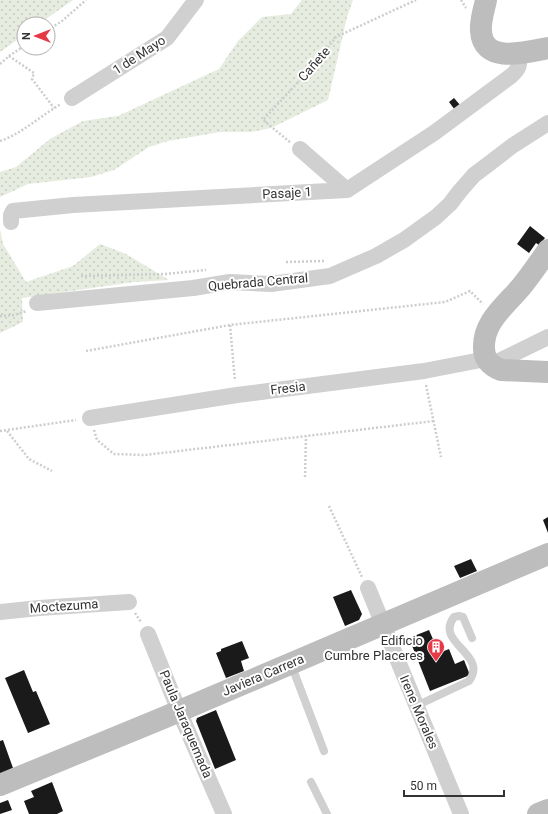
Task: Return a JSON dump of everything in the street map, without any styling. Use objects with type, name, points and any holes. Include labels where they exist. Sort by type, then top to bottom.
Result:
[{"type":"street","name":"1 de Mayo","points":[[72,98],[167,38],[196,0]]},
{"type":"street","points":[[486,0],[481,30],[482,39],[487,47],[503,54],[517,54],[548,48]]},
{"type":"street","points":[[300,149],[347,190],[434,133],[511,76],[520,66],[517,54]]},
{"type":"street","name":"Quebrada Central","points":[[37,303],[193,288],[230,282],[271,284],[330,276],[376,256],[404,240],[436,217],[450,204],[474,175],[512,146],[548,123]]},
{"type":"street","name":"Pasaje 1","points":[[11,222],[11,214],[13,211],[74,205],[347,190]]},
{"type":"street","points":[[548,250],[521,287],[495,316],[487,328],[484,349],[488,362],[501,370],[548,372]]},
{"type":"street","name":"Fresia","points":[[90,418],[236,395],[488,362],[548,337]]},
{"type":"street","name":"Javiera Carrera","points":[[0,785],[291,664],[548,554]]},
{"type":"street","name":"Irene Morales","points":[[368,588],[461,814]]},
{"type":"street","name":"Moctezuma","points":[[0,612],[129,602]]},
{"type":"street","name":"Paula Jaraquemada","points":[[148,634],[179,711],[224,814]]},
{"type":"street","points":[[538,814],[548,810]]},
{"type":"lane","points":[[416,706],[469,681],[474,674],[474,666],[469,657],[452,637],[449,630],[450,622],[454,617],[459,616],[463,618],[472,638]]},
{"type":"lane","points":[[291,664],[324,751]]},
{"type":"lane","points":[[311,782],[326,814]]},
{"type":"path","points":[[56,25],[86,0]]},
{"type":"path","name":"Cañete","points":[[300,149],[271,128],[263,120],[314,66],[336,37],[416,0]]},
{"type":"path","points":[[0,64],[16,51]]},
{"type":"path","points":[[9,56],[34,73],[32,80],[54,108]]},
{"type":"path","points":[[0,141],[10,138],[54,108],[72,98]]},
{"type":"path","points":[[86,351],[230,325],[445,302],[470,291],[495,316]]},
{"type":"path","points":[[0,316],[14,315],[29,310],[37,303]]},
{"type":"path","points":[[230,325],[236,395]]},
{"type":"path","points":[[424,371],[441,457]]},
{"type":"path","points":[[0,431],[90,418],[97,440],[114,454],[145,455],[434,421]]},
{"type":"path","points":[[7,430],[29,459],[52,471]]},
{"type":"path","points":[[305,477],[306,436]]},
{"type":"path","points":[[329,506],[368,588]]},
{"type":"path","points":[[129,602],[148,634]]},
{"type":"shaded area","points":[[0,0],[73,0],[50,16],[16,16],[16,41],[0,52]]},
{"type":"shaded area","points":[[302,0],[353,0],[347,17],[328,100],[271,128],[251,132],[220,132],[168,141],[149,147],[114,170],[91,177],[28,184],[0,197],[0,172],[16,167],[50,139],[83,121],[118,116],[219,69],[238,41],[262,17],[291,14]]},
{"type":"shaded area","points":[[0,229],[3,244],[26,282],[73,266],[100,244],[126,254],[169,280],[134,282],[22,298],[23,322],[0,333]]},
{"type":"building","points":[[454,98],[460,105],[455,110],[449,102]]},
{"type":"building","points":[[530,226],[545,238],[539,245],[536,243],[529,253],[517,244]]},
{"type":"building","points":[[548,517],[548,533],[543,520]]},
{"type":"building","points":[[471,559],[477,571],[460,578],[454,566]]},
{"type":"building","points":[[351,590],[362,614],[359,620],[345,626],[333,597]]},
{"type":"building","name":"Edificio Cumbre Placeres","points":[[429,630],[439,653],[449,649],[455,664],[464,660],[470,675],[430,691],[409,638]]},
{"type":"building","points":[[242,641],[249,658],[241,661],[244,671],[226,678],[216,653],[221,651],[221,649]]},
{"type":"building","points":[[24,670],[33,692],[36,691],[50,724],[28,733],[5,678]]},
{"type":"building","points":[[216,710],[236,760],[215,769],[196,721],[197,718]]},
{"type":"building","points":[[3,740],[13,768],[0,774],[0,741]]},
{"type":"building","points":[[52,782],[63,811],[57,814],[29,814],[24,801],[34,797],[31,791]]},
{"type":"building","points":[[8,800],[12,810],[0,814],[0,803]]},
{"type":"place","name":"Edificio Cumbre Placeres","points":[[436,662]]}]
